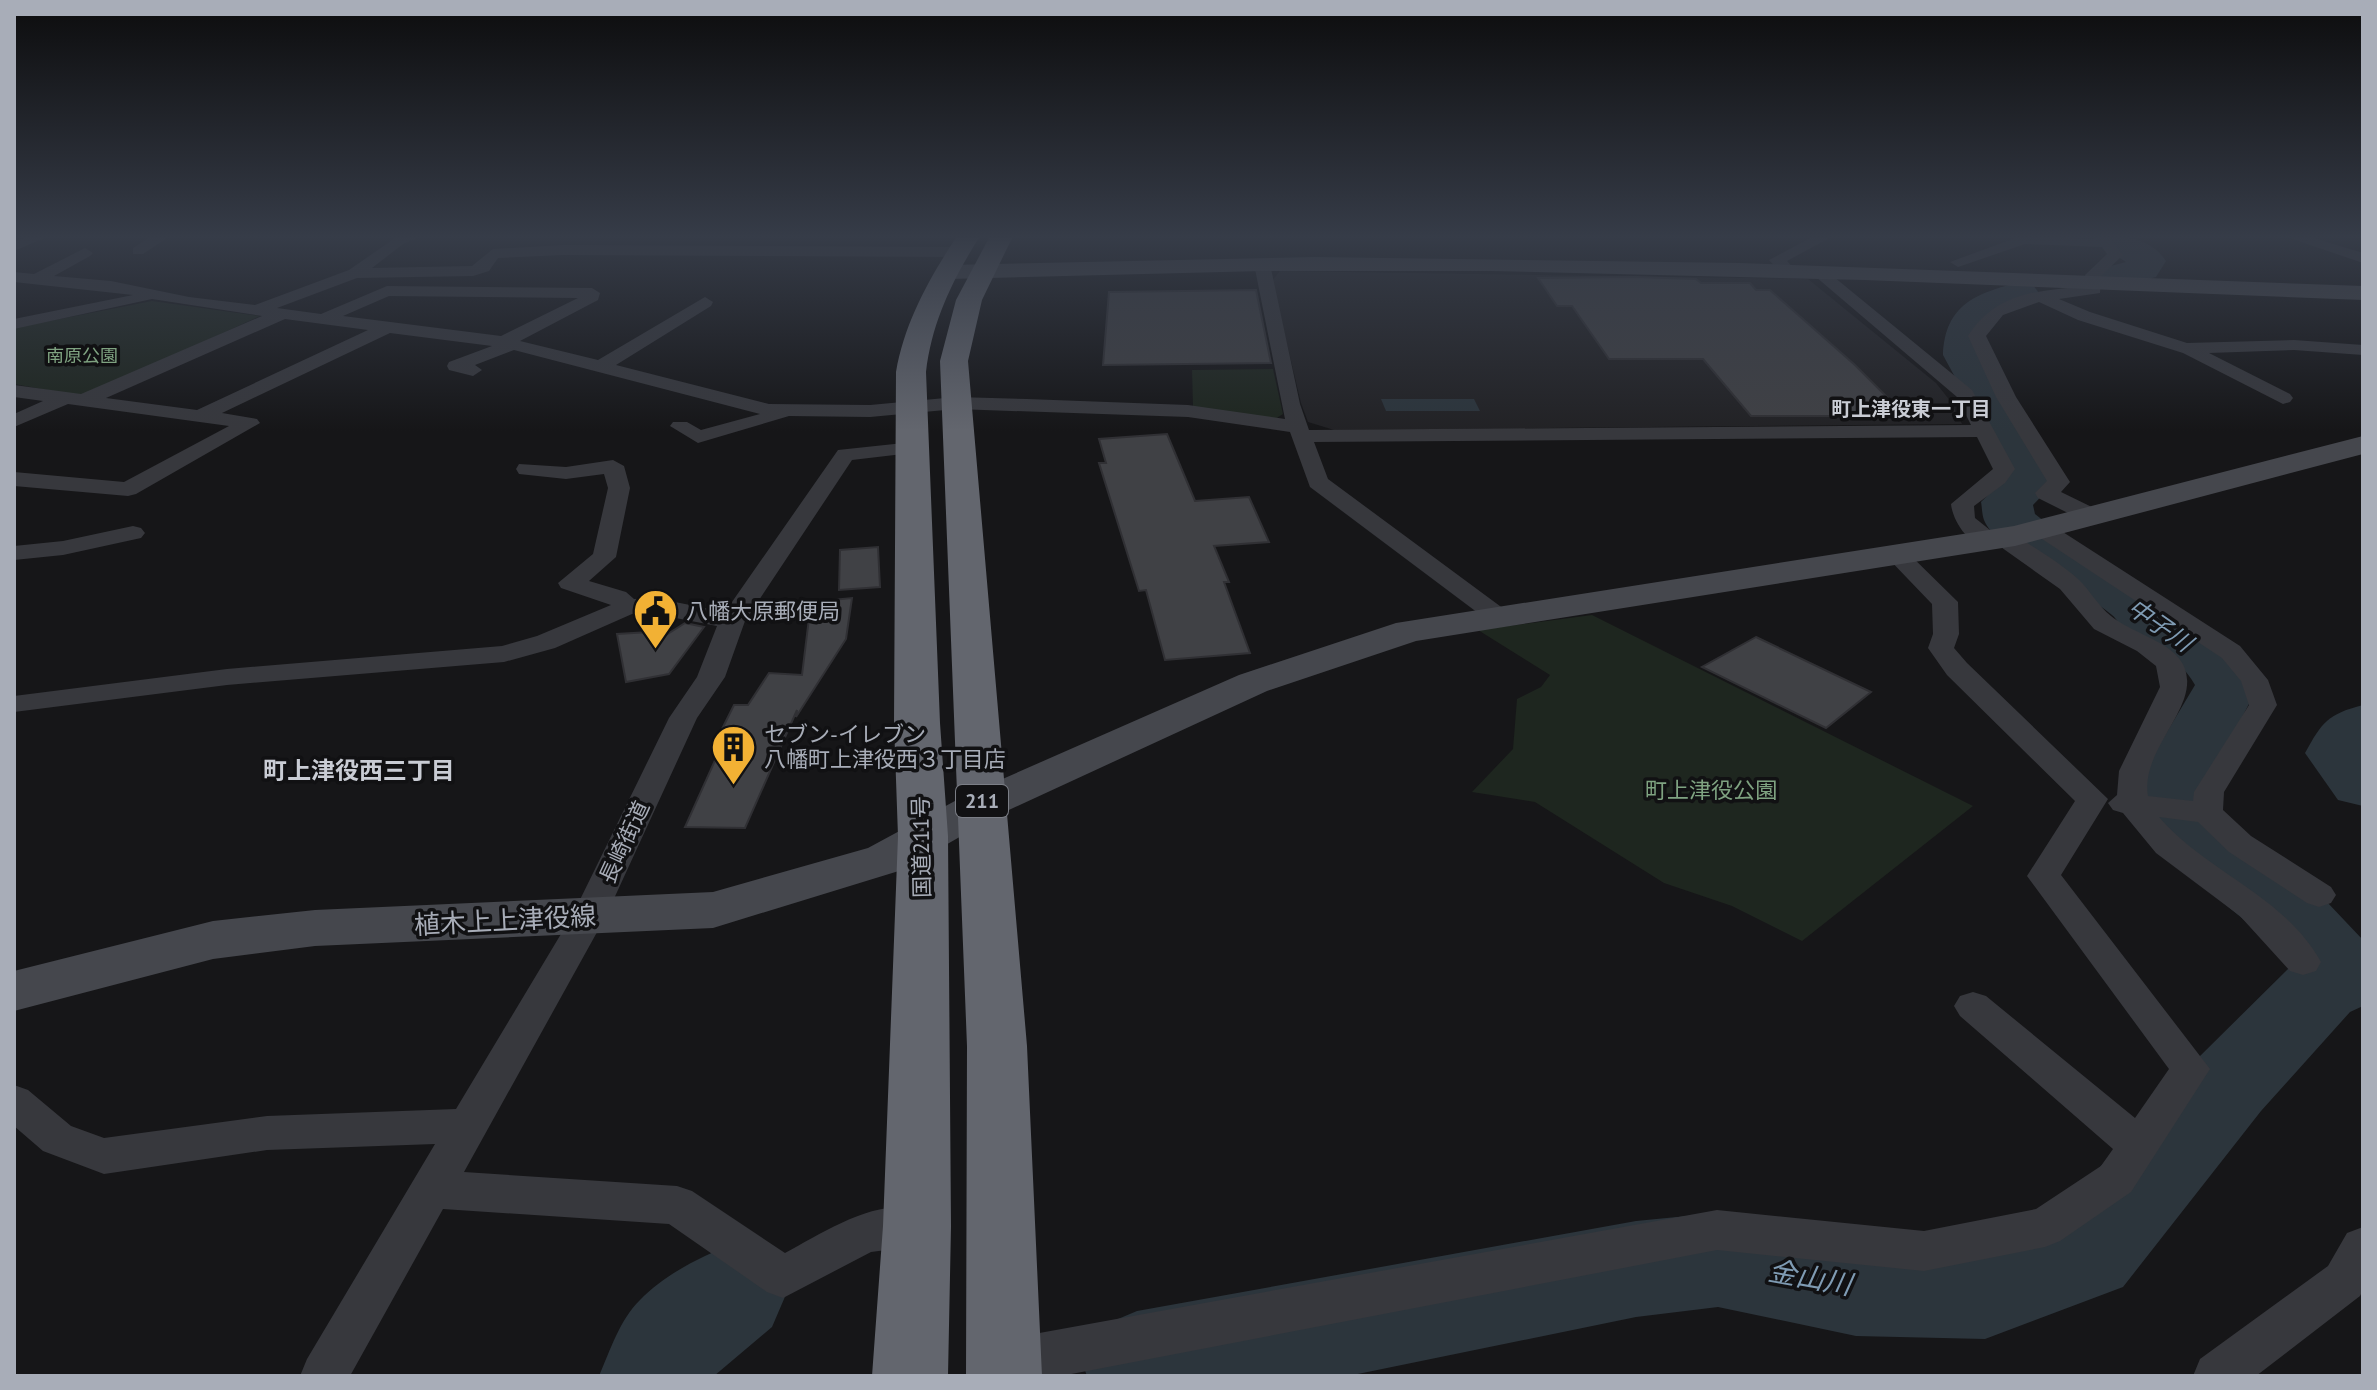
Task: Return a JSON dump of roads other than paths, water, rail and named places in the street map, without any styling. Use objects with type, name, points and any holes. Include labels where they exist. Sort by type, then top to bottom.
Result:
[{"type":"highway","name":"国道211号","points":[[910,1376],[917,1226],[923,836],[917,708],[913,448],[954,361],[965,301]]},
{"type":"highway","name":"国道211号","points":[[933,405],[982,805],[997,1046],[1004,1370]]},
{"type":"street","points":[[14,324],[132,301]]},
{"type":"street","points":[[191,301],[507,343],[747,406],[790,412],[870,411],[933,405],[1188,411],[1300,432],[1985,431]]},
{"type":"street","points":[[255,310],[280,301]]},
{"type":"street","points":[[325,318],[364,301]]},
{"type":"street","points":[[455,366],[507,343],[585,301]]},
{"type":"street","points":[[1270,301],[1300,432],[1318,482],[1499,617]]},
{"type":"street","points":[[1853,301],[1966,394],[1985,431],[2004,469],[1997,478],[1962,504],[1964,520],[2018,535],[2194,625],[2231,652],[2254,680],[2263,705],[2209,792],[2202,813]]},
{"type":"street","points":[[2030,301],[1999,311],[1983,322],[1977,336],[2006,397],[2059,482],[2046,493],[2092,516]]},
{"type":"street","points":[[2051,301],[2084,316],[2186,348],[2283,398]]},
{"type":"street","points":[[600,367],[705,302]]},
{"type":"street","points":[[86,400],[283,314]]},
{"type":"street","points":[[200,416],[388,327]]},
{"type":"street","points":[[2186,348],[2294,345],[2363,350]]},
{"type":"street","points":[[14,391],[250,423],[128,489],[14,479]]},
{"type":"street","points":[[1966,394],[2006,397]]},
{"type":"street","points":[[14,421],[63,399]]},
{"type":"street","name":"長崎街道","points":[[324,1376],[589,916],[683,718],[711,677],[732,621],[845,454],[870,411]]},
{"type":"street","points":[[680,426],[698,437],[790,412]]},
{"type":"street","points":[[845,454],[913,448]]},
{"type":"street","name":"植木上上津役線","points":[[14,991],[213,940],[315,928],[713,910],[885,859],[982,805],[1253,683],[1409,631],[2018,535],[2359,449]]},
{"type":"street","points":[[527,469],[566,473],[613,466],[619,488],[604,557],[570,583],[617,597],[628,607]]},
{"type":"street","points":[[14,553],[63,548],[133,533]]},
{"type":"street","points":[[2018,535],[2071,586],[2085,607],[2107,627],[2157,652],[2173,673],[2173,689],[2132,776],[2155,832],[2194,866],[2244,900],[2273,925],[2303,962]]},
{"type":"street","points":[[1897,555],[1945,602],[1946,634],[1941,648],[1957,669],[2092,799],[2202,813],[2240,844],[2319,895]]},
{"type":"street","points":[[14,704],[227,677],[504,654],[546,642],[628,607],[655,606],[732,621]]},
{"type":"street","points":[[1004,1370],[1717,1230],[1924,1251],[2045,1227],[2116,1179],[2191,1069],[2044,876],[2092,799]]},
{"type":"street","points":[[1973,1006],[2138,1145]]},
{"type":"street","points":[[14,1102],[57,1139],[104,1156],[267,1133],[469,1126]]},
{"type":"street","points":[[433,1189],[677,1205],[783,1277],[865,1233],[917,1226]]},
{"type":"street","points":[[2217,1376],[2344,1281],[2363,1247]]},
{"type":"waterway","name":"中子川","points":[[1996,301],[1977,312],[1971,320],[1966,330],[1964,355],[2034,478],[2007,502],[2010,520],[2044,547],[2133,603],[2149,622],[2185,639],[2215,664],[2227,685],[2178,772],[2172,800],[2207,850],[2299,922],[2349,978]]},
{"type":"waterway","name":"金山川","points":[[2363,725],[2348,735],[2339,753],[2363,784]]},
{"type":"waterway","name":"金山川","points":[[2349,978],[2363,972]]},
{"type":"waterway","name":"金山川","points":[[1137,1365],[1636,1269],[1718,1260],[1856,1287],[1985,1290],[2087,1254],[2229,1085],[2320,989],[2349,978]]},
{"type":"waterway","name":"金山川","points":[[654,1376],[677,1337],[735,1292]]},
{"type":"place","name":"八幡大原郵便局","points":[[655,650]]},
{"type":"place","name":"セブン-イレブン 八幡町上津役西３丁目店","points":[[733,786]]},
{"type":"district","name":"町上津役東一丁目","points":[[1911,409]]},
{"type":"district","name":"町上津役西三丁目","points":[[359,770]]},
{"type":"park label","name":"南原公園","points":[[82,355]]},
{"type":"park label","name":"町上津役公園","points":[[1711,790]]}]
